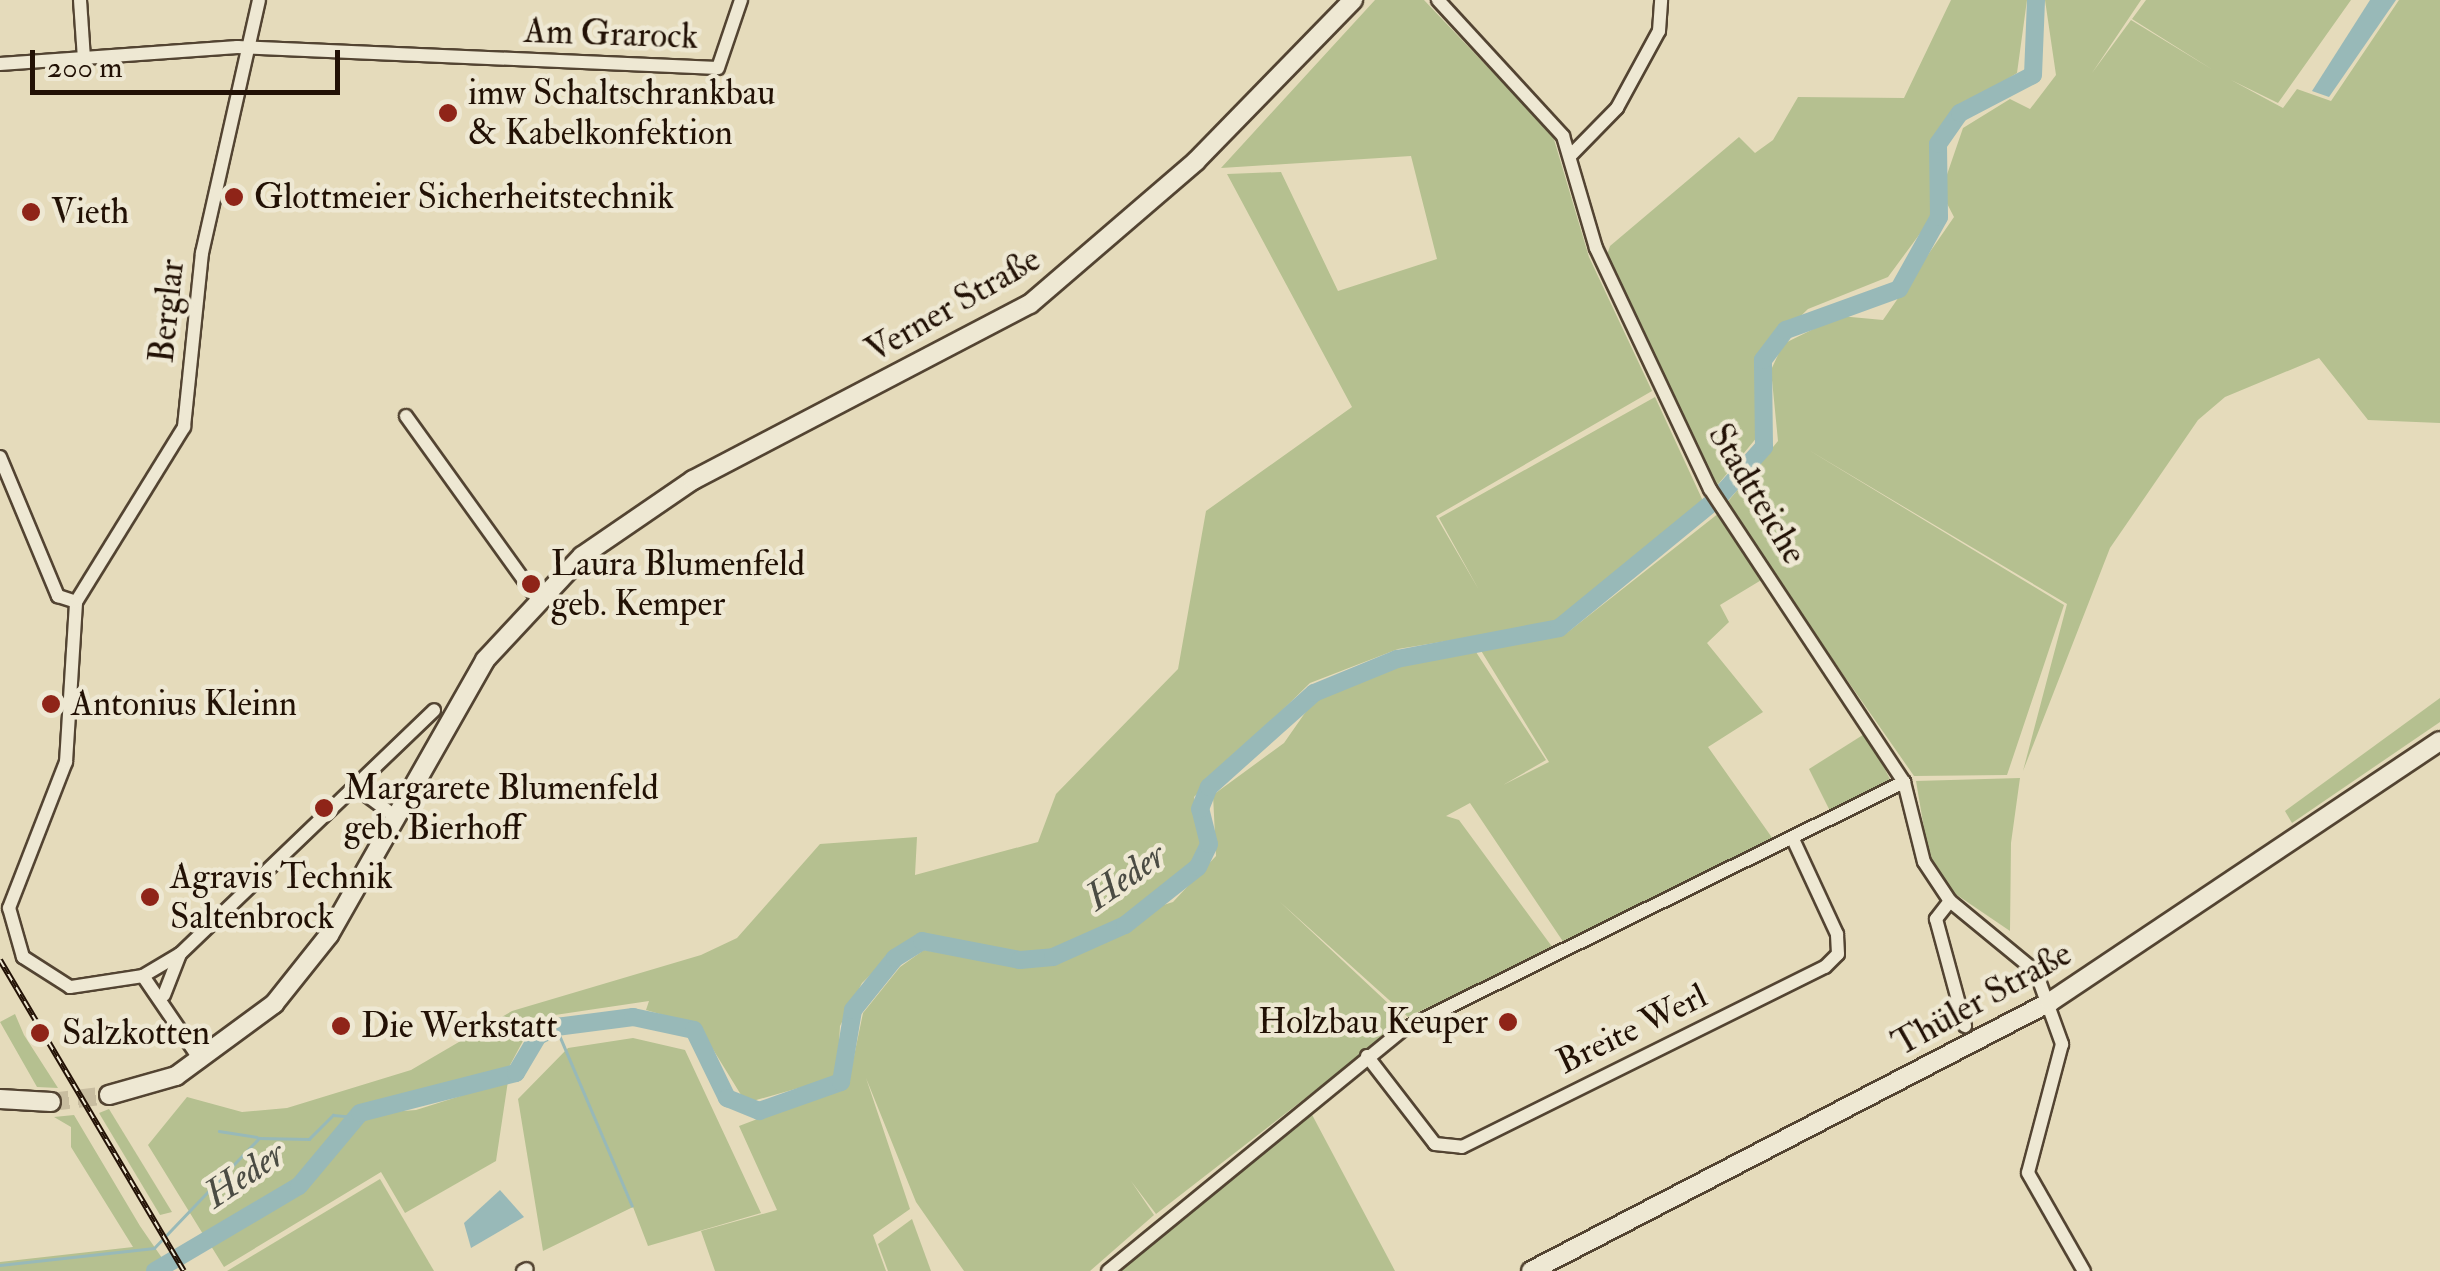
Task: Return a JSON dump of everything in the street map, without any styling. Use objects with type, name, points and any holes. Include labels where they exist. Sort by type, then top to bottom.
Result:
[{"type":"main road","name":"Verner Straße","points":[[109,1095],[202,1061],[304,970],[485,660],[582,556],[693,480],[954,349],[1045,293],[1196,161],[1353,0]]},
{"type":"main road","name":"Thüler Straße","points":[[1531,1271],[2050,1002],[2440,741]]},
{"type":"main road","points":[[0,1099],[50,1102]]},
{"type":"street","points":[[80,0],[84,58]]},
{"type":"street","name":"Berglar","points":[[76,602],[184,427],[202,253],[258,0]]},
{"type":"street","name":"Am Grarock","points":[[247,48],[718,68],[740,0]]},
{"type":"street","name":"Stadtteiche","points":[[1438,0],[1492,50],[1570,155],[1596,248],[1710,488],[1904,782],[1924,862],[1950,902],[2024,955],[2050,1002],[2062,1062],[2028,1173],[2084,1271]]},
{"type":"street","points":[[1570,155],[1617,108],[1659,31],[1661,0]]},
{"type":"street","points":[[0,64],[247,48]]},
{"type":"street","points":[[406,416],[538,600]]},
{"type":"street","points":[[0,457],[58,596],[76,602],[66,762],[11,892],[10,924],[23,957],[55,982],[78,988],[143,976],[180,954],[358,789],[434,710]]},
{"type":"street","points":[[1108,1271],[1367,1056],[1904,782]]},
{"type":"street","points":[[358,789],[396,818]]},
{"type":"street","name":"Breite Werl","points":[[1367,1056],[1435,1144],[1462,1147],[1825,967],[1838,954],[1837,934],[1793,839]]},
{"type":"street","points":[[1950,902],[1936,919],[1965,1026]]},
{"type":"street","points":[[164,995],[180,954]]},
{"type":"street","points":[[143,976],[164,995],[202,1061]]},
{"type":"green space","points":[[1375,0],[1424,0],[1553,136],[1589,257],[1652,391],[1436,516],[1479,590],[1439,518],[1655,397],[1703,501],[1556,623],[1398,649],[1310,683],[1194,797],[1203,843],[1194,862],[1122,918],[1173,902],[1216,856],[1213,795],[1284,743],[1314,700],[1396,666],[1476,652],[1546,760],[1503,785],[1549,762],[1480,649],[1568,632],[1719,513],[1763,579],[1720,605],[1729,622],[1707,643],[1763,712],[1708,747],[1773,839],[1564,943],[1470,803],[1446,816],[1459,820],[1553,948],[1408,1017],[1279,901],[1406,1020],[1156,1214],[1131,1181],[1154,1215],[1090,1271],[964,1271],[916,1202],[866,1078],[910,1209],[873,1235],[886,1271],[715,1271],[701,1231],[777,1210],[739,1126],[848,1085],[863,1013],[900,967],[924,950],[946,954],[938,936],[893,953],[862,983],[840,1026],[837,1077],[746,1103],[698,1025],[646,1010],[649,1001],[555,1015],[532,1024],[509,1067],[494,1075],[358,1108],[305,1175],[206,1239],[148,1145],[187,1097],[242,1112],[287,1108],[411,1070],[512,1011],[701,955],[737,938],[820,844],[917,837],[915,875],[1038,842],[1056,794],[1178,669],[1206,511],[1352,407],[1227,174],[1281,172],[1338,291],[1437,259],[1411,156],[1221,168]]},
{"type":"green space","points":[[1951,0],[2027,0],[2017,73],[1956,111],[1931,143],[1930,220],[1888,277],[1808,309],[1758,357],[1758,436],[1715,488],[1606,258],[1610,246],[1739,137],[1755,153],[1773,140],[1798,97],[1904,98]]},
{"type":"green space","points":[[2045,0],[2141,0],[2092,73],[2131,20],[2213,70],[2132,19],[2146,0],[2351,0],[2278,103],[2231,80],[2283,108],[2297,89],[2331,101],[2399,0],[2440,0],[2440,423],[2368,420],[2319,358],[2225,397],[2198,420],[2110,548],[2023,771],[2067,604],[1807,449],[2064,605],[2007,775],[1914,776],[1725,505],[1778,441],[1771,370],[1783,344],[1840,316],[1883,320],[1954,217],[1941,192],[1963,128],[2010,99],[2030,109],[2056,75]]},
{"type":"green space","points":[[2440,698],[2440,722],[2292,823],[2285,811]]},
{"type":"green space","points":[[1866,733],[1891,781],[1830,811],[1809,769]]},
{"type":"green space","points":[[2020,778],[2011,843],[2010,931],[1954,893],[1929,858],[1916,781]]},
{"type":"green space","points":[[15,1014],[58,1088],[37,1087],[0,1022]]},
{"type":"green space","points":[[633,1038],[685,1050],[761,1213],[648,1246],[633,1207],[543,1251],[518,1099],[568,1048]]},
{"type":"green space","points":[[508,1081],[496,1161],[405,1213],[381,1172],[224,1267],[211,1246],[297,1192],[363,1114],[416,1110]]},
{"type":"green space","points":[[109,1109],[172,1212],[160,1215],[99,1113]]},
{"type":"green space","points":[[1309,1109],[1395,1271],[1117,1271]]},
{"type":"green space","points":[[74,1115],[171,1271],[0,1271],[0,1262],[133,1247],[71,1147],[71,1127],[54,1117]]},
{"type":"green space","points":[[380,1179],[434,1271],[227,1271]]},
{"type":"green space","points":[[912,1219],[931,1271],[888,1271],[878,1244]]},
{"type":"water","points":[[2370,0],[2396,0],[2329,97],[2312,91]]},
{"type":"water","points":[[500,1190],[524,1217],[471,1248],[464,1223]]},
{"type":"waterway","name":"Heder","points":[[155,1271],[299,1186],[360,1113],[516,1073],[538,1036],[556,1027],[633,1017],[694,1030],[727,1098],[759,1111],[841,1082],[853,1010],[895,958],[922,941],[1020,960],[1053,957],[1125,925],[1198,867],[1209,844],[1200,809],[1209,787],[1314,693],[1397,659],[1559,628],[1720,496],[1764,447],[1763,360],[1786,330],[1899,289],[1939,217],[1938,144],[1960,113],[2033,75],[2036,0]]},
{"type":"waterway","points":[[556,1027],[632,1205]]},
{"type":"waterway","points":[[0,1265],[154,1248],[259,1138],[309,1139],[333,1115],[354,1117]]},
{"type":"waterway","points":[[219,1131],[257,1137]]},
{"type":"tunnel","points":[[51,1102],[109,1095]]},
{"type":"railway","points":[[0,960],[184,1271]]},
{"type":"place","name":"imw Schaltschrankbau & Kabelkonfektion","points":[[448,113]]},
{"type":"place","name":"Glottmeier Sicherheitstechnik","points":[[234,197]]},
{"type":"place","name":"Vieth","points":[[31,212]]},
{"type":"place","name":"Laura Blumenfeld geb. Kemper","points":[[531,584]]},
{"type":"place","name":"Antonius Kleinn","points":[[51,704]]},
{"type":"place","name":"Margarete Blumenfeld geb. Bierhoff","points":[[324,808]]},
{"type":"place","name":"Agravis Technik Saltenbrock","points":[[150,897]]},
{"type":"place","name":"Holzbau Keuper","points":[[1508,1022]]},
{"type":"place","name":"Die Werkstatt","points":[[341,1026]]},
{"type":"place","name":"Salzkotten","points":[[40,1033]]}]
